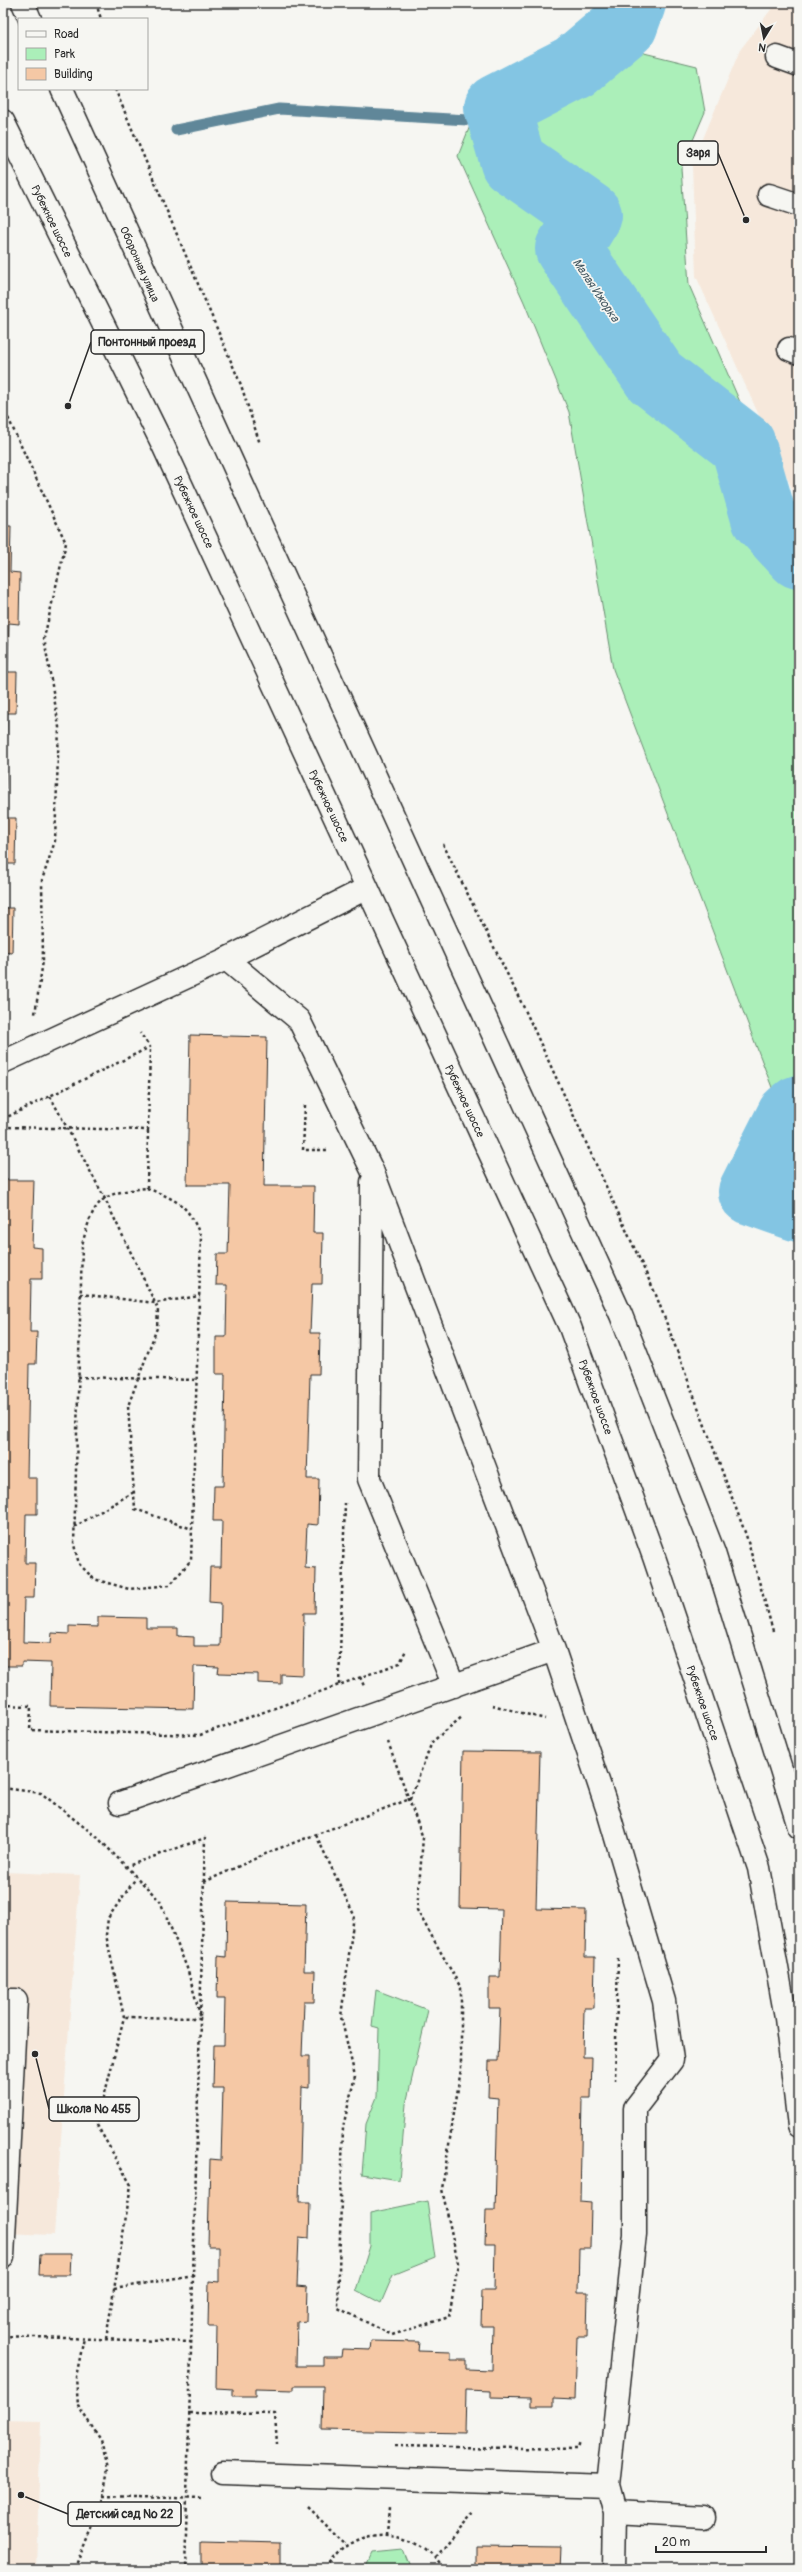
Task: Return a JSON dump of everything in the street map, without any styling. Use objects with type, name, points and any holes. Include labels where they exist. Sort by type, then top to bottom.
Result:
[{"type":"main road","points":[[23,3],[30,18]]},
{"type":"main road","points":[[778,57],[799,65]]},
{"type":"main road","name":"Оборонная улица","points":[[62,90],[219,438],[621,1315],[714,1553],[799,1827]]},
{"type":"main road","name":"Рубежное шоссе","points":[[3,120],[162,443],[570,1327],[651,1550],[759,1868],[786,2018],[799,2126]]},
{"type":"main road","points":[[769,195],[799,205]]},
{"type":"main road","points":[[3,1062],[226,959],[367,888]]},
{"type":"main road","points":[[226,959],[299,1020],[372,1170],[554,1650],[608,1811],[664,2001],[672,2060],[635,2108],[635,2234],[608,2486],[615,2512],[614,2569]]},
{"type":"main road","points":[[372,1170],[369,1479],[454,1686]]},
{"type":"main road","points":[[120,1803],[554,1650]]},
{"type":"main road","points":[[3,2000],[16,2000],[3,2257]]},
{"type":"main road","points":[[222,2472],[608,2486]]},
{"type":"main road","points":[[615,2512],[704,2516]]},
{"type":"path","points":[[96,3],[101,18]]},
{"type":"path","points":[[3,406],[66,543],[44,638],[59,727],[55,841],[42,880],[43,961],[30,1050]]},
{"type":"path","points":[[138,1029],[150,1047],[146,1188]]},
{"type":"path","points":[[3,1119],[150,1047]]},
{"type":"path","points":[[50,1096],[104,1197],[158,1309],[157,1328],[128,1406],[135,1509],[192,1529]]},
{"type":"path","points":[[305,1097],[303,1150],[332,1150]]},
{"type":"path","points":[[3,1127],[148,1130]]},
{"type":"path","points":[[146,1188],[172,1199],[192,1215],[202,1237],[191,1560],[170,1584],[128,1589],[94,1579],[79,1564],[74,1545],[82,1245],[90,1215],[104,1197],[124,1190],[146,1188]]},
{"type":"path","points":[[80,1294],[155,1302],[200,1296]]},
{"type":"path","points":[[78,1377],[197,1380]]},
{"type":"path","points":[[74,1527],[134,1492]]},
{"type":"path","points":[[340,1685],[345,1496]]},
{"type":"path","points":[[3,1705],[31,1706],[30,1730],[200,1735],[400,1663],[410,1644]]},
{"type":"path","points":[[491,1705],[552,1720]]},
{"type":"path","points":[[316,1835],[354,1915],[341,2016],[355,2076],[342,2127],[338,2308],[392,2335],[449,2317],[458,2263],[442,2189],[461,2069],[461,1988],[418,1910],[423,1838],[410,1799],[432,1742],[462,1716],[469,1714]]},
{"type":"path","points":[[3,1788],[41,1792],[98,1838],[160,1901],[188,1968],[201,2018]]},
{"type":"path","points":[[204,1882],[272,1851],[410,1799]]},
{"type":"path","points":[[125,1867],[206,1838],[185,2569]]},
{"type":"path","points":[[106,2339],[131,2185],[98,2125],[124,2017],[106,1935],[108,1918],[136,1878]]},
{"type":"path","points":[[615,2085],[618,1951]]},
{"type":"path","points":[[124,2017],[201,2018]]},
{"type":"path","points":[[114,2289],[193,2275]]},
{"type":"path","points":[[3,2336],[192,2342]]},
{"type":"path","points":[[78,2569],[77,2565],[101,2507],[108,2469],[102,2440],[78,2406],[76,2377],[84,2338]]},
{"type":"path","points":[[190,2413],[275,2414],[276,2444],[284,2444]]},
{"type":"path","points":[[391,2446],[578,2449],[583,2434]]},
{"type":"path","points":[[103,2496],[187,2499]]},
{"type":"path","points":[[303,2502],[348,2546]]},
{"type":"path","points":[[387,2535],[389,2505]]},
{"type":"path","points":[[435,2557],[478,2508]]},
{"type":"path","points":[[326,2569],[336,2555],[348,2546],[368,2536],[387,2535],[416,2542],[435,2557],[444,2569]]},
{"type":"shaded area","points":[[776,3],[799,3],[799,504],[696,276],[692,165],[740,50]]},
{"type":"shaded area","points":[[3,1872],[80,1875],[54,2235],[3,2233]]},
{"type":"shaded area","points":[[3,2421],[41,2422],[36,2569],[3,2569]]},
{"type":"green space","points":[[579,37],[697,66],[705,112],[681,168],[689,285],[757,441],[799,527],[799,1111],[776,1098],[613,669],[569,412],[524,302],[458,156],[487,83]]},
{"type":"green space","points":[[376,1990],[428,2010],[406,2104],[399,2180],[362,2174],[366,2124],[377,2097],[379,2028],[372,2026]]},
{"type":"green space","points":[[427,2201],[435,2258],[393,2275],[381,2303],[356,2290],[370,2246],[370,2213]]},
{"type":"green space","points":[[403,2549],[411,2569],[364,2569],[372,2552]]},
{"type":"building","points":[[3,526],[11,526],[10,572],[20,573],[19,624],[9,623],[8,672],[17,672],[16,713],[7,713],[5,818],[16,818],[15,864],[4,864],[3,893]]},
{"type":"building","points":[[3,908],[13,908],[12,953],[3,952]]},
{"type":"building","points":[[190,1035],[267,1037],[264,1186],[314,1186],[313,1233],[323,1233],[322,1284],[312,1284],[310,1333],[320,1333],[319,1374],[310,1374],[307,1479],[319,1479],[318,1525],[307,1524],[305,1568],[316,1569],[315,1613],[304,1613],[303,1675],[281,1674],[281,1684],[258,1683],[258,1674],[218,1673],[219,1667],[194,1666],[193,1709],[50,1706],[51,1663],[22,1662],[22,1666],[3,1666],[3,1180],[34,1180],[32,1247],[42,1248],[42,1279],[31,1279],[30,1332],[37,1332],[36,1364],[29,1364],[27,1478],[37,1478],[37,1514],[26,1514],[25,1563],[35,1563],[34,1598],[24,1598],[23,1642],[51,1643],[52,1633],[69,1634],[69,1626],[98,1627],[98,1617],[146,1618],[146,1628],[178,1628],[178,1636],[194,1637],[194,1646],[220,1646],[221,1603],[209,1602],[210,1567],[221,1567],[222,1521],[213,1521],[214,1486],[223,1486],[225,1374],[216,1374],[216,1337],[226,1337],[227,1285],[216,1285],[217,1254],[228,1254],[230,1185],[187,1185]]},
{"type":"building","points":[[463,1751],[540,1752],[536,1909],[586,1910],[585,1957],[595,1957],[594,2008],[584,2008],[583,2057],[592,2057],[591,2098],[582,2098],[580,2202],[591,2203],[590,2248],[579,2248],[578,2292],[588,2292],[587,2337],[577,2337],[575,2399],[553,2398],[553,2407],[530,2407],[530,2398],[491,2397],[491,2391],[466,2390],[465,2433],[322,2430],[323,2386],[294,2386],[294,2390],[255,2389],[255,2396],[233,2396],[233,2389],[216,2388],[217,2327],[208,2327],[209,2281],[219,2282],[219,2246],[208,2246],[210,2159],[221,2160],[223,2088],[213,2088],[214,2045],[224,2045],[225,1998],[217,1998],[218,1956],[226,1957],[227,1902],[306,1904],[304,1971],[315,1971],[314,2002],[304,2002],[302,2056],[309,2056],[309,2088],[302,2087],[299,2202],[310,2202],[309,2238],[299,2237],[297,2286],[307,2287],[306,2321],[297,2322],[296,2366],[324,2366],[324,2357],[341,2357],[342,2349],[370,2350],[371,2341],[419,2342],[418,2351],[451,2352],[451,2360],[466,2360],[466,2369],[492,2370],[493,2326],[481,2326],[482,2290],[494,2290],[495,2245],[485,2245],[486,2210],[495,2210],[498,2098],[488,2097],[489,2061],[498,2061],[500,2008],[489,2008],[489,1977],[500,1977],[502,1909],[460,1908]]},
{"type":"building","points":[[40,2254],[71,2254],[70,2275],[39,2275]]},
{"type":"building","points":[[201,2541],[280,2543],[280,2569],[201,2569]]},
{"type":"building","points":[[476,2547],[561,2548],[560,2569],[476,2569]]},
{"type":"waterway","name":"Малая Ижорка","points":[[633,3],[625,25],[575,67],[497,107],[513,162],[589,215],[568,249],[655,377],[743,445],[764,518],[799,556]]},
{"type":"waterway","points":[[176,130],[279,109],[502,122]]},
{"type":"waterway","name":"Малая Ижорка","points":[[799,1108],[790,1115],[751,1192],[799,1209]]},
{"type":"place","name":"Заря","points":[[746,220]]},
{"type":"place","name":"Понтонный проезд","points":[[68,406]]},
{"type":"place","name":"Школа № 455","points":[[35,2054]]},
{"type":"place","name":"Детский сад № 22","points":[[21,2495]]}]
